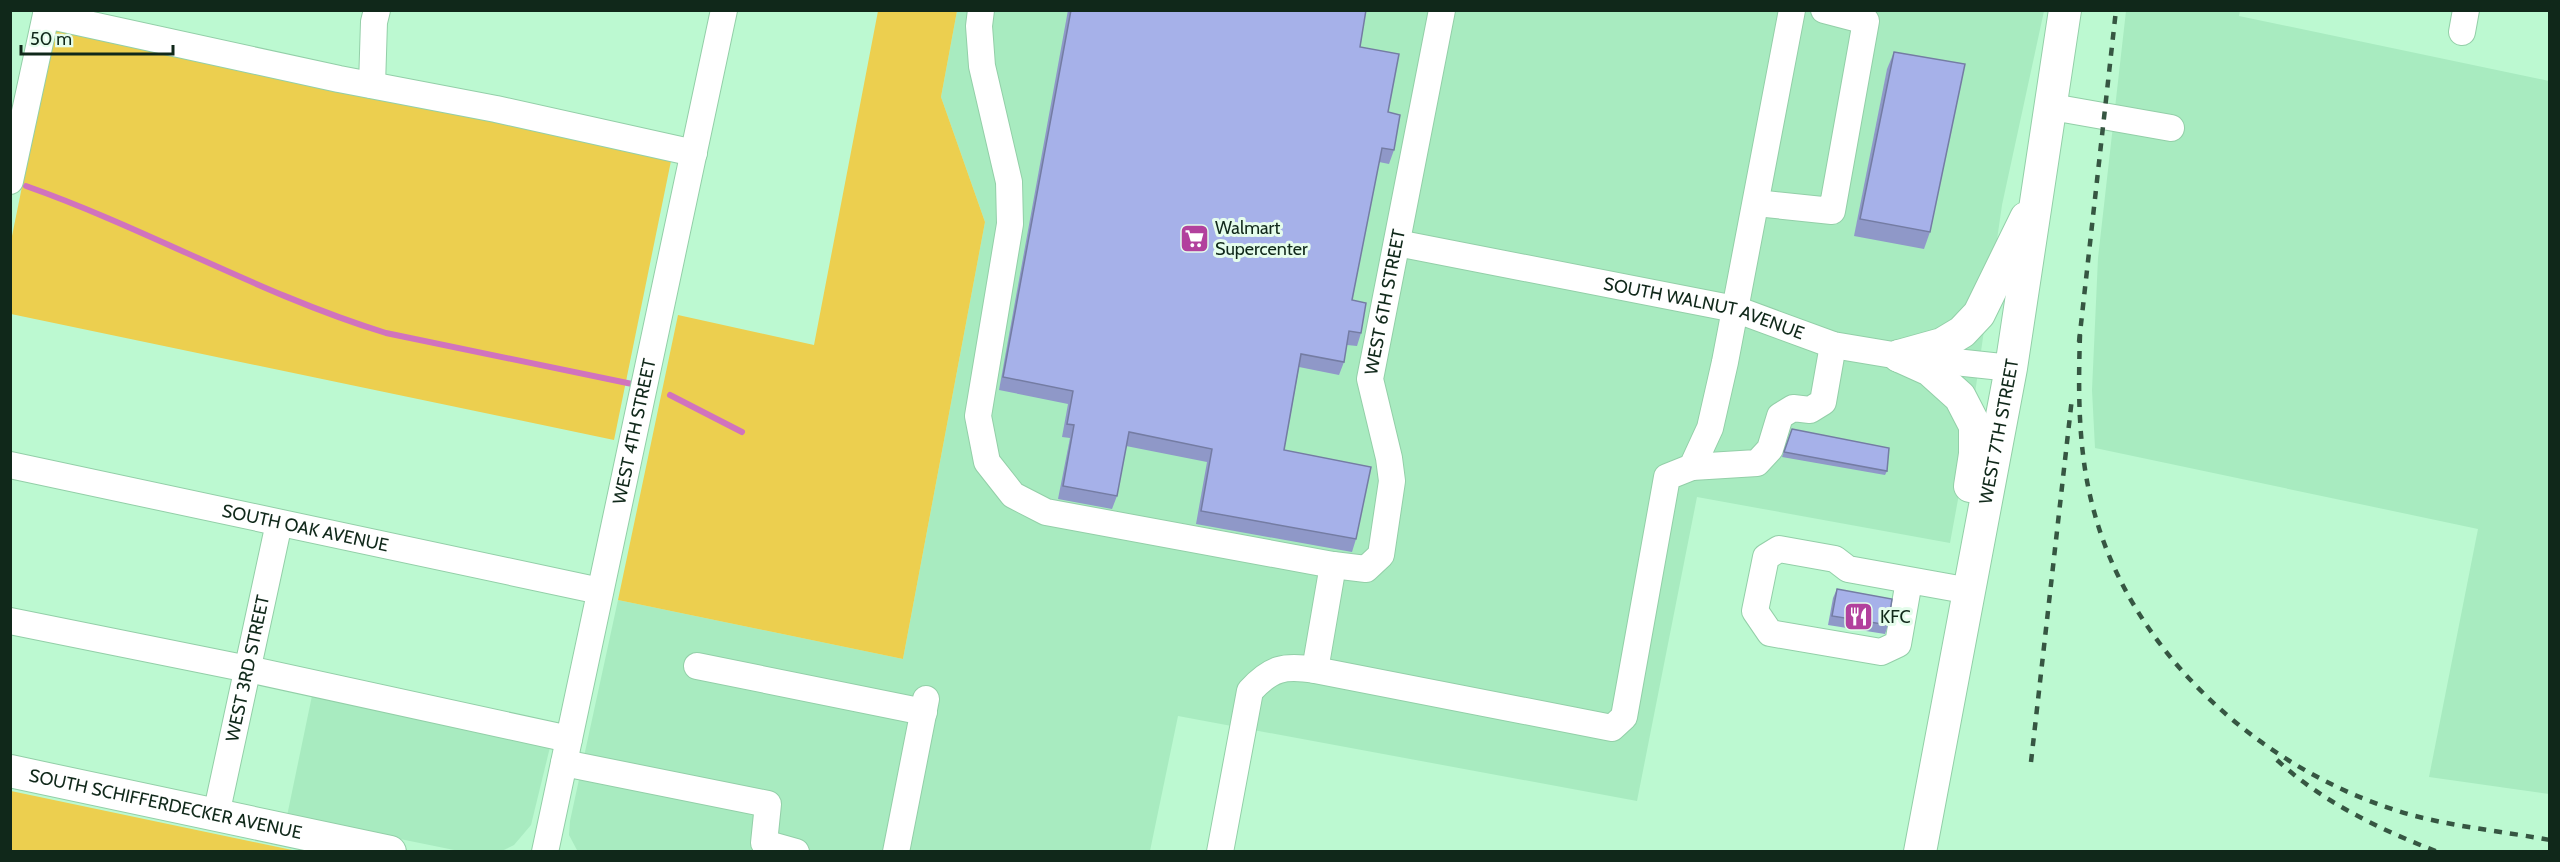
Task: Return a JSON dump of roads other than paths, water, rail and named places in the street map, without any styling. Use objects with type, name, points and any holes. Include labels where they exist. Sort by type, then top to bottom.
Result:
[{"type":"main road","name":"WEST 7TH STREET","points":[[1920,852],[2011,368],[2040,191],[2065,10]]},
{"type":"main road","points":[[1899,356],[1942,344],[1962,332],[1979,314],[2040,191]]},
{"type":"main road","points":[[1899,356],[1930,370],[1947,384],[1960,397],[1975,426],[1975,454],[1969,484],[1971,507],[1980,536]]},
{"type":"main road","name":"SOUTH SCHIFFERDECKER AVENUE","points":[[10,771],[390,852]]},
{"type":"street","points":[[372,85],[374,22],[377,10]]},
{"type":"street","name":"WEST 4TH STREET","points":[[545,852],[724,10]]},
{"type":"street","name":"WEST 6TH STREET","points":[[981,10],[979,26],[982,66],[1009,182],[1010,224],[978,416],[987,462],[1013,495],[1046,512],[1333,565],[1366,568],[1381,555],[1392,481],[1389,458],[1370,379],[1442,10]]},
{"type":"street","points":[[1692,466],[1710,428],[1756,203],[1792,10]]},
{"type":"street","points":[[1756,203],[1832,212],[1866,21],[1824,10]]},
{"type":"street","points":[[10,181],[46,13],[694,153]]},
{"type":"street","points":[[2052,107],[2171,128]]},
{"type":"street","name":"SOUTH WALNUT AVENUE","points":[[1397,243],[1735,309],[1833,345],[1899,356],[2011,368]]},
{"type":"street","points":[[1220,852],[1250,691],[1264,675],[1281,668],[1315,670],[1612,728],[1624,717],[1667,477],[1692,466],[1757,463],[1770,449],[1780,416],[1793,408],[1810,410],[1823,402],[1833,345]]},
{"type":"street","name":"SOUTH OAK AVENUE","points":[[10,465],[600,591]]},
{"type":"street","name":"WEST 3RD STREET","points":[[216,815],[279,523]]},
{"type":"street","points":[[1909,581],[1898,644],[1881,652],[1770,633],[1755,611],[1766,557],[1779,549],[1835,559],[1848,569],[1970,591]]},
{"type":"street","points":[[1315,670],[1333,565]]},
{"type":"street","points":[[10,621],[248,669],[768,804],[764,843],[796,852]]},
{"type":"street","points":[[697,666],[925,706],[896,852]]},
{"type":"waterway","points":[[26,186],[116,222],[295,300],[386,333],[637,385]]},
{"type":"waterway","points":[[670,395],[742,432]]},
{"type":"railway","points":[[2079,342],[2116,10]]},
{"type":"railway","points":[[2080,335],[2080,425],[2085,470],[2095,515],[2114,566],[2140,614],[2172,659],[2210,699],[2252,735],[2298,766],[2347,792],[2416,816],[2550,840]]},
{"type":"railway","points":[[2031,762],[2072,398]]},
{"type":"railway","points":[[2277,760],[2294,775],[2333,802],[2374,824],[2438,852]]},
{"type":"place","name":"Walmart Supercenter","points":[[1194,238]]},
{"type":"place","name":"KFC","points":[[1859,617]]}]
